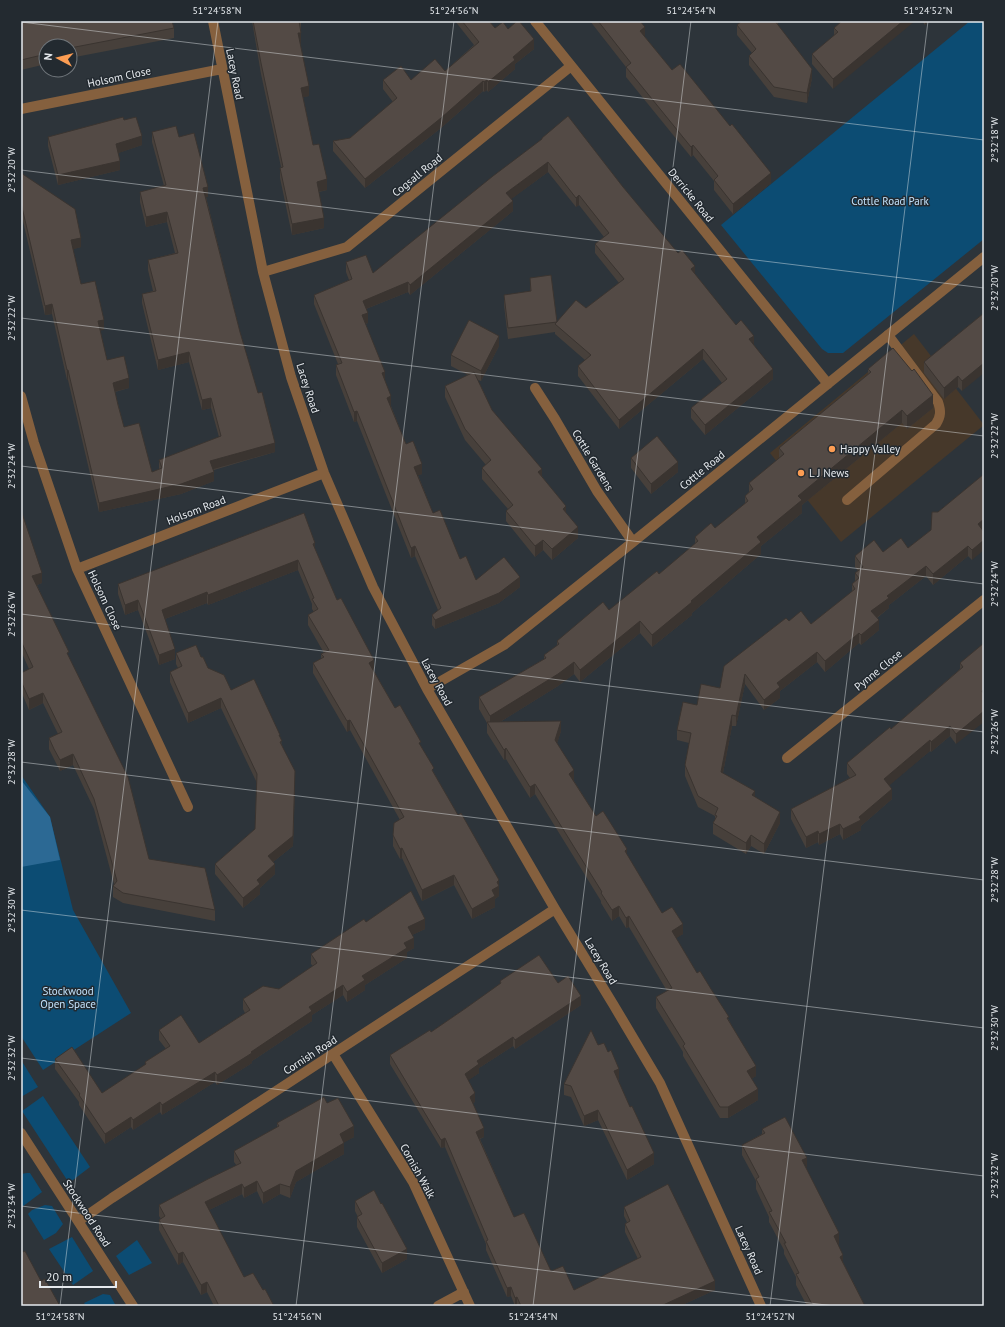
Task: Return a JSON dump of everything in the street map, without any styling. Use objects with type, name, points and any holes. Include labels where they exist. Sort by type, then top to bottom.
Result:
[{"type":"street","name":"Lacey Road","points":[[213,21],[263,272],[291,376],[324,473],[373,587],[427,689],[555,909],[660,1084],[761,1306]]},
{"type":"street","name":"Derricke Road","points":[[535,21],[828,384]]},
{"type":"street","name":"Cogsall Road","points":[[263,272],[347,247],[571,66]]},
{"type":"street","name":"Holsom Close","points":[[21,109],[222,68]]},
{"type":"street","name":"Cottle Road","points":[[427,689],[504,645],[984,257]]},
{"type":"street","points":[[847,500],[936,424],[940,418],[941,409],[938,402],[888,335]]},
{"type":"street","name":"Cottle Gardens","points":[[535,388],[555,418],[597,491],[633,542]]},
{"type":"street","name":"Holsom Close","points":[[21,396],[34,442],[77,569],[188,807]]},
{"type":"street","name":"Holsom Road","points":[[77,569],[324,473]]},
{"type":"street","name":"Pynne Close","points":[[787,758],[984,600]]},
{"type":"street","name":"Cornish Road","points":[[79,1221],[555,909]]},
{"type":"street","name":"Cornish Walk","points":[[333,1054],[413,1182],[470,1306]]},
{"type":"street","name":"Stockwood Road","points":[[21,1133],[133,1306]]},
{"type":"street","points":[[438,1306],[464,1292]]},
{"type":"shaded area","points":[[914,334],[984,425],[841,542],[770,453]]},
{"type":"shaded area","points":[[21,780],[50,817],[60,860],[21,867]]},
{"type":"green space","name":"Cottle Road Park","points":[[970,21],[984,21],[984,239],[843,353],[828,353],[822,349],[721,225]]},
{"type":"green space","name":"Stockwood Open Space","points":[[21,775],[50,817],[73,910],[131,1013],[43,1070],[21,1036]]},
{"type":"green space","points":[[21,1060],[38,1087],[21,1097]]},
{"type":"green space","points":[[43,1096],[90,1167],[69,1183],[22,1111]]},
{"type":"green space","points":[[30,1173],[42,1192],[22,1207],[21,1174]]},
{"type":"green space","points":[[45,1205],[52,1206],[63,1224],[56,1233],[44,1240],[28,1214],[32,1210]]},
{"type":"green space","points":[[72,1237],[93,1271],[73,1285],[49,1249]]},
{"type":"green space","points":[[137,1240],[152,1263],[129,1275],[116,1256]]},
{"type":"green space","points":[[103,1294],[110,1295],[116,1306],[86,1306],[84,1303]]},
{"type":"building","points":[[21,21],[172,21],[174,28],[78,46],[78,38],[38,38],[38,56],[21,60]]},
{"type":"building","points":[[253,21],[299,21],[301,33],[298,33],[309,86],[301,88],[313,145],[319,144],[327,179],[317,182],[324,218],[292,224],[280,168],[283,167]]},
{"type":"building","points":[[462,21],[489,21],[495,28],[503,22],[508,29],[519,21],[534,39],[513,57],[515,60],[488,82],[487,80],[484,82],[483,81],[441,118],[365,179],[333,141],[350,138],[397,98],[383,80],[401,66],[411,80],[435,59],[445,71],[479,42]]},
{"type":"building","points":[[598,21],[640,21],[645,27],[640,31],[672,70],[680,64],[730,126],[732,124],[771,173],[733,204],[714,180],[718,176],[693,145],[691,147],[626,67],[631,63]]},
{"type":"building","points":[[742,21],[775,21],[812,69],[807,93],[774,87],[749,56],[756,49],[737,25]]},
{"type":"building","points":[[842,21],[903,21],[833,79],[812,54],[838,32],[834,28]]},
{"type":"building","points":[[568,116],[623,187],[678,253],[682,250],[695,266],[691,269],[736,325],[741,320],[754,336],[749,339],[773,369],[705,425],[691,408],[727,379],[703,349],[619,420],[578,366],[591,355],[555,324],[576,300],[586,308],[624,279],[595,244],[609,233],[579,195],[576,198],[548,162],[506,193],[513,201],[410,285],[408,282],[363,301],[368,313],[362,315],[385,372],[382,373],[391,396],[387,398],[406,444],[413,441],[422,464],[414,467],[433,513],[440,510],[460,559],[466,556],[476,580],[504,557],[520,577],[499,593],[435,620],[432,615],[441,608],[415,546],[411,548],[357,411],[354,412],[336,365],[342,363],[314,295],[352,279],[346,262],[366,255],[373,273],[493,176],[542,139]]},
{"type":"building","points":[[123,117],[124,120],[136,117],[142,136],[116,144],[120,161],[58,175],[48,137]]},
{"type":"building","points":[[176,126],[179,137],[194,133],[208,187],[203,188],[240,332],[258,393],[262,392],[275,443],[210,461],[214,472],[181,484],[99,503],[52,304],[45,306],[21,203],[21,173],[75,209],[81,238],[71,240],[81,284],[95,281],[104,320],[98,321],[107,360],[124,356],[129,378],[113,383],[118,405],[124,427],[139,423],[152,472],[162,468],[159,460],[221,436],[211,398],[202,400],[189,352],[158,360],[142,294],[156,291],[148,260],[178,253],[167,212],[146,217],[140,192],[166,185],[152,132]]},
{"type":"building","points":[[551,275],[557,322],[508,328],[504,295],[531,291],[530,278]]},
{"type":"building","points":[[984,313],[984,363],[962,381],[958,376],[944,388],[924,362]]},
{"type":"building","points":[[469,320],[499,336],[481,371],[451,355]]},
{"type":"building","points":[[893,348],[912,371],[914,369],[933,395],[907,416],[902,410],[798,496],[802,500],[757,537],[761,542],[652,635],[640,621],[580,670],[574,662],[558,674],[490,716],[479,697],[546,658],[544,655],[559,644],[557,641],[603,602],[609,610],[657,571],[659,574],[698,541],[695,537],[711,523],[715,528],[748,501],[745,496],[753,489],[749,483],[784,454],[779,448],[871,372],[868,369]]},
{"type":"building","points":[[474,372],[492,410],[542,469],[538,472],[566,506],[563,509],[578,527],[552,549],[543,540],[535,546],[506,511],[513,505],[482,468],[491,460],[465,429],[445,386]]},
{"type":"building","points":[[657,436],[678,462],[651,484],[631,458]]},
{"type":"building","points":[[984,474],[984,519],[978,524],[984,532],[984,540],[972,550],[968,546],[933,574],[926,566],[887,596],[889,598],[871,611],[879,620],[861,635],[859,633],[825,661],[817,652],[777,683],[780,687],[764,700],[745,674],[736,716],[732,715],[721,772],[755,791],[752,795],[780,812],[764,844],[751,835],[746,843],[713,823],[717,816],[715,815],[718,808],[698,796],[685,765],[691,733],[677,730],[683,702],[697,705],[701,684],[720,688],[724,666],[786,618],[789,621],[801,611],[811,624],[855,589],[852,584],[859,578],[855,573],[863,567],[855,556],[874,540],[883,552],[901,538],[908,548],[931,530],[932,512],[938,512]]},
{"type":"building","points":[[21,510],[42,573],[32,576],[69,652],[67,653],[128,777],[149,859],[205,868],[215,910],[123,893],[113,886],[117,881],[94,799],[73,754],[60,760],[54,749],[49,738],[62,732],[43,693],[29,699],[21,681],[21,673],[33,667],[21,641]]},
{"type":"building","points":[[304,513],[315,543],[313,544],[337,600],[341,598],[374,660],[369,663],[395,708],[400,705],[421,742],[419,743],[434,768],[432,770],[458,815],[461,813],[499,880],[497,882],[499,886],[492,890],[495,896],[472,909],[454,875],[422,890],[402,848],[400,849],[393,835],[394,823],[404,817],[350,720],[347,721],[313,663],[324,657],[321,654],[329,650],[308,615],[318,609],[312,599],[314,598],[298,560],[208,595],[207,592],[162,610],[175,649],[159,655],[138,600],[125,605],[118,584]]},
{"type":"building","points":[[984,643],[984,689],[982,691],[984,694],[984,711],[956,734],[950,726],[931,742],[930,740],[884,779],[892,789],[859,817],[861,820],[843,829],[840,824],[819,834],[818,831],[806,837],[791,809],[856,775],[847,763],[890,727],[891,729],[963,667],[960,663]]},
{"type":"building","points":[[196,645],[208,668],[224,675],[231,690],[254,679],[280,735],[282,741],[280,742],[295,771],[293,836],[268,856],[275,864],[257,880],[260,884],[243,898],[215,864],[255,829],[257,774],[221,698],[188,713],[170,672],[182,666],[176,653]]},
{"type":"building","points":[[561,721],[555,740],[574,770],[569,774],[596,816],[603,811],[627,849],[625,851],[662,913],[672,907],[683,924],[672,931],[697,973],[700,971],[729,1017],[727,1018],[756,1066],[747,1071],[758,1089],[728,1107],[720,1107],[683,1046],[685,1044],[656,997],[672,988],[629,916],[626,918],[619,906],[612,910],[535,784],[530,787],[506,748],[504,750],[487,722]]},
{"type":"building","points":[[411,891],[425,919],[408,927],[414,938],[404,943],[407,948],[362,976],[365,980],[347,992],[343,985],[309,1007],[312,1011],[251,1052],[252,1053],[217,1075],[215,1072],[162,1105],[160,1102],[133,1120],[131,1117],[105,1134],[79,1095],[80,1094],[55,1059],[72,1047],[102,1093],[170,1046],[159,1030],[181,1015],[199,1043],[250,1010],[243,999],[263,986],[279,989],[317,963],[311,954],[364,919],[366,922]]},
{"type":"building","points":[[539,955],[558,983],[568,976],[581,996],[515,1040],[513,1037],[477,1061],[479,1064],[465,1074],[475,1093],[470,1097],[484,1128],[476,1132],[514,1217],[524,1213],[551,1271],[563,1266],[574,1290],[641,1257],[625,1224],[630,1221],[624,1207],[668,1184],[715,1281],[661,1306],[521,1306],[517,1297],[515,1298],[511,1287],[507,1288],[486,1241],[488,1240],[445,1138],[441,1140],[390,1055],[430,1030],[431,1032],[501,983],[500,981]]},
{"type":"building","points":[[591,1030],[598,1045],[604,1043],[608,1052],[611,1050],[619,1069],[614,1071],[630,1107],[632,1106],[654,1153],[627,1170],[598,1110],[584,1116],[571,1086],[564,1084]]},
{"type":"building","points":[[324,1097],[327,1103],[338,1098],[354,1126],[340,1134],[344,1143],[296,1171],[290,1187],[280,1184],[263,1193],[257,1181],[244,1188],[242,1184],[205,1202],[244,1277],[253,1273],[263,1290],[265,1289],[274,1306],[219,1306],[207,1282],[201,1285],[183,1252],[178,1254],[159,1220],[165,1216],[159,1205],[241,1163],[234,1151],[279,1126],[277,1123]]},
{"type":"building","points":[[785,1117],[807,1158],[802,1160],[839,1233],[834,1236],[843,1255],[840,1257],[865,1306],[813,1306],[796,1274],[799,1273],[784,1243],[786,1243],[769,1212],[772,1211],[756,1179],[759,1177],[742,1145],[765,1133],[762,1129]]},
{"type":"building","points":[[374,1190],[407,1249],[382,1263],[357,1217],[362,1214],[355,1201]]},
{"type":"building","points":[[21,1249],[23,1252],[25,1251],[41,1281],[45,1279],[60,1306],[21,1306]]},
{"type":"place","name":"Happy Valley","points":[[832,449]]},
{"type":"place","name":"L J News","points":[[801,473]]}]
